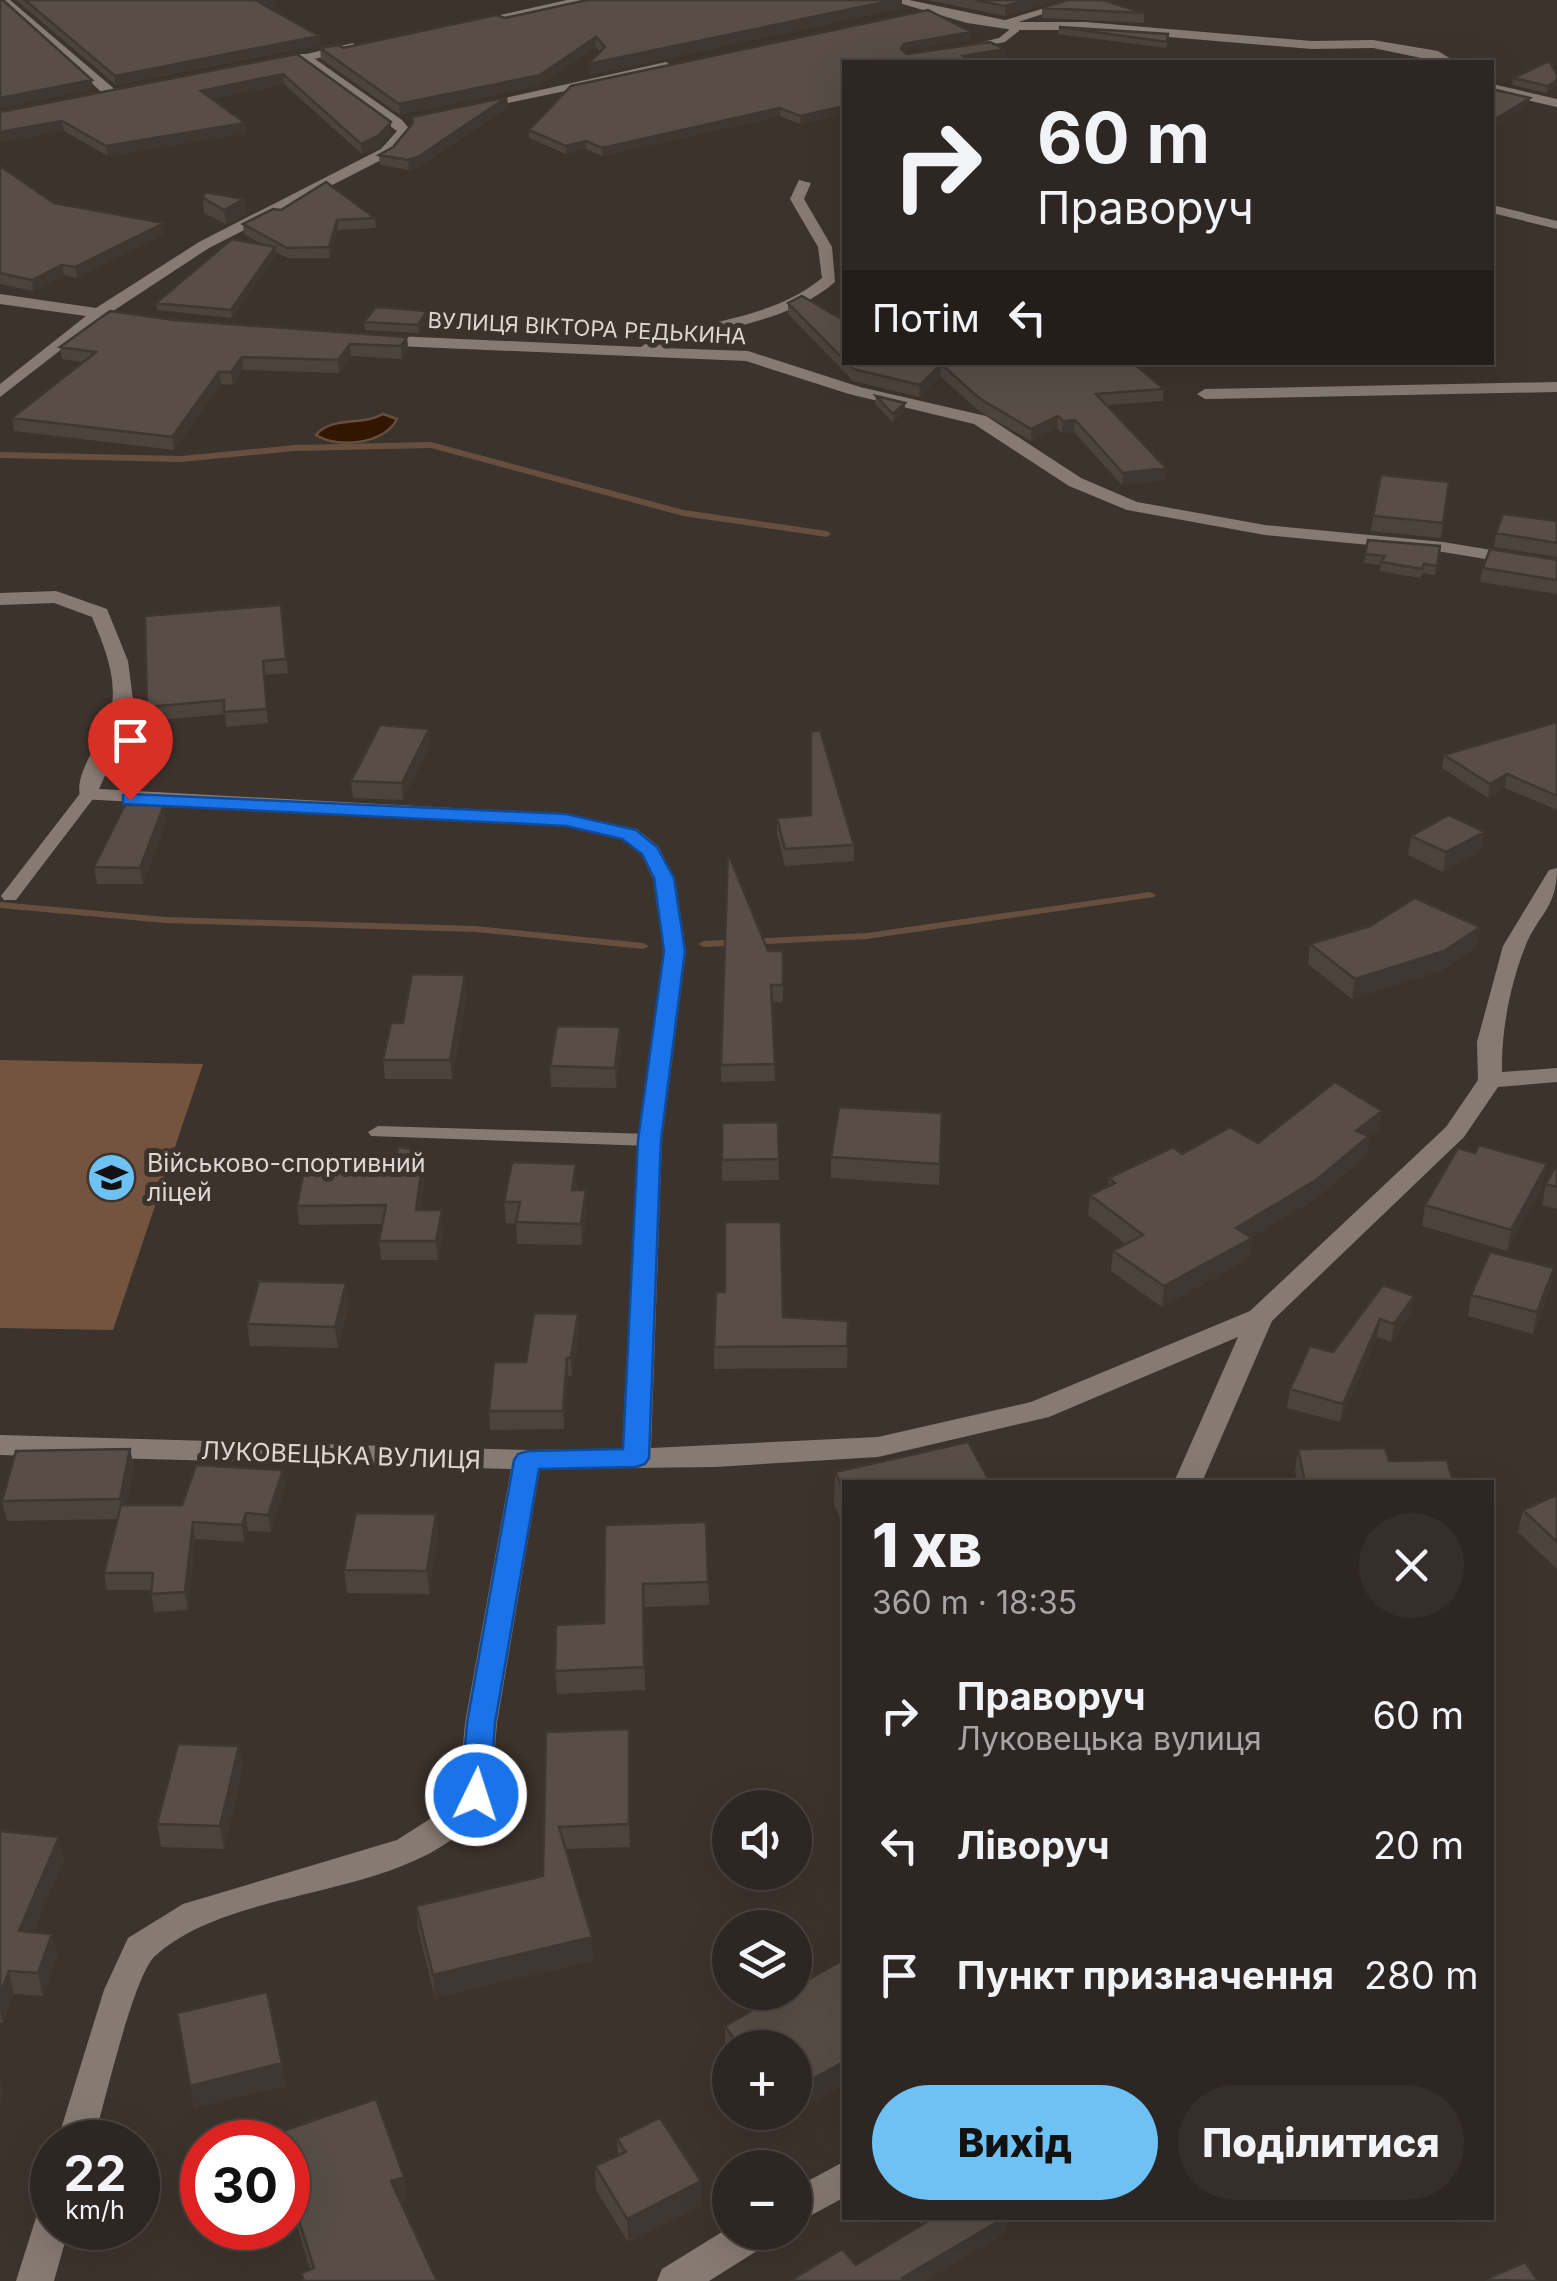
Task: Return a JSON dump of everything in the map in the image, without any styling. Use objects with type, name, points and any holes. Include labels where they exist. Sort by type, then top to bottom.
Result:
[{"type":"street","points":[[3,0],[113,94]]},
{"type":"street","points":[[459,26],[584,0]]},
{"type":"street","points":[[895,0],[1007,25],[1086,26],[1312,45],[1373,44],[1434,54],[1446,60]]},
{"type":"street","points":[[892,18],[930,10]]},
{"type":"street","points":[[250,68],[372,44]]},
{"type":"street","points":[[0,392],[98,313],[204,245],[386,152],[404,131],[304,57]]},
{"type":"street","points":[[455,110],[688,62]]},
{"type":"street","points":[[1494,88],[1557,103]]},
{"type":"street","points":[[94,98],[130,91]]},
{"type":"street","points":[[397,123],[416,119]]},
{"type":"street","points":[[640,351],[681,335],[796,303],[830,280],[830,260],[796,199],[804,183]]},
{"type":"street","points":[[1494,209],[1557,225]]},
{"type":"street","points":[[0,299],[156,322]]},
{"type":"street","name":"ВУЛИЦЯ ВІКТОРА РЕДЬКИНА","points":[[345,338],[748,356],[854,390],[980,420],[1006,433],[1076,482],[1133,506],[1265,530],[1444,546],[1557,566]]},
{"type":"street","points":[[1206,394],[1557,387]]},
{"type":"street","points":[[0,599],[56,597],[100,612],[119,659],[121,712],[88,795],[566,820],[629,834],[650,851],[664,878],[675,951],[650,1140],[636,1458]]},
{"type":"street","points":[[1189,1480],[1260,1317],[1454,1132],[1490,1080],[1489,1042],[1514,946],[1557,875]]},
{"type":"street","points":[[1490,1080],[1557,1075]]},
{"type":"street","name":"ЛУКОВЕЦЬКА ВУЛИЦЯ","points":[[0,1445],[528,1460],[878,1447],[1039,1410],[1260,1317]]},
{"type":"street","points":[[81,2120],[120,1990],[140,1948],[195,1914],[408,1850],[448,1824],[476,1795],[481,1723],[528,1460]]},
{"type":"street","points":[[812,2197],[842,2179]]},
{"type":"street","points":[[35,2281],[44,2250]]},
{"type":"street","points":[[676,2281],[726,2250]]},
{"type":"lane","points":[[1007,25],[1082,0]]},
{"type":"lane","points":[[950,49],[1002,40],[1014,31],[1007,25]]},
{"type":"lane","points":[[10,896],[88,795]]},
{"type":"lane","points":[[378,1132],[650,1140]]},
{"type":"shaded area","points":[[383,414],[397,419],[372,439],[348,443],[316,435],[330,425]]},
{"type":"shaded area","points":[[0,1060],[203,1064],[113,1330],[0,1328]]},
{"type":"building","points":[[3,0],[92,80],[0,98]]},
{"type":"building","points":[[25,0],[263,0],[257,1],[319,36],[115,76]]},
{"type":"building","points":[[587,0],[894,0],[588,64],[605,47],[596,37],[540,75],[399,104],[320,48],[343,48]]},
{"type":"building","points":[[975,0],[1026,0],[1005,6]]},
{"type":"building","points":[[1068,0],[1103,0],[1144,13],[1042,8]]},
{"type":"building","points":[[928,10],[971,32],[904,44],[901,49],[907,54],[990,42],[1005,49],[963,56],[970,60],[842,60],[842,107],[800,116],[780,108],[602,148],[586,141],[566,146],[529,130],[571,86]]},
{"type":"building","points":[[1059,27],[1168,34],[1167,42]]},
{"type":"building","points":[[297,54],[391,122],[378,136],[361,144],[283,74],[201,91],[245,123],[106,146],[62,121],[0,132],[0,112]]},
{"type":"building","points":[[1549,61],[1557,80],[1548,86],[1513,78]]},
{"type":"building","points":[[1494,89],[1530,98],[1494,120]]},
{"type":"building","points":[[507,97],[418,157],[408,160],[379,155],[393,147],[413,123],[412,117]]},
{"type":"building","points":[[0,166],[54,203],[164,223],[75,267],[62,265],[32,280],[0,273]]},
{"type":"building","points":[[326,182],[375,218],[337,220],[329,247],[287,248],[243,224],[273,209],[281,210]]},
{"type":"building","points":[[205,192],[244,199],[224,210],[203,198]]},
{"type":"building","points":[[232,239],[275,247],[231,310],[156,303]]},
{"type":"building","points":[[802,296],[842,319],[842,358],[788,303]]},
{"type":"building","points":[[376,307],[427,311],[418,325],[364,322]]},
{"type":"building","points":[[110,311],[174,320],[407,337],[401,346],[350,344],[338,360],[242,357],[231,372],[219,372],[172,437],[12,418],[96,352],[60,347]]},
{"type":"building","points":[[850,365],[940,365],[920,385]]},
{"type":"building","points":[[942,365],[1136,365],[1164,389],[1096,394],[1166,468],[1123,473],[1075,420],[1063,421],[1058,416],[1031,429],[979,398]]},
{"type":"building","points":[[876,396],[905,403],[893,414]]},
{"type":"building","points":[[1381,475],[1449,482],[1443,523],[1373,516]]},
{"type":"building","points":[[1503,514],[1557,521],[1557,543],[1496,533]]},
{"type":"building","points":[[1368,540],[1440,546],[1437,566],[1424,564],[1422,569],[1381,562],[1385,556],[1365,554]]},
{"type":"building","points":[[1490,549],[1557,560],[1557,580],[1483,568]]},
{"type":"building","points":[[281,605],[286,659],[263,661],[267,709],[224,712],[224,700],[147,707],[145,616]]},
{"type":"building","points":[[1557,722],[1557,796],[1507,774],[1490,784],[1444,755]]},
{"type":"building","points":[[380,725],[429,729],[402,783],[351,781]]},
{"type":"building","points":[[820,730],[854,845],[785,849],[777,818],[811,815],[811,732]]},
{"type":"building","points":[[125,805],[164,805],[140,868],[94,867]]},
{"type":"building","points":[[1449,815],[1484,832],[1446,852],[1411,836]]},
{"type":"building","points":[[728,853],[768,951],[783,951],[783,985],[771,985],[775,1064],[721,1065]]},
{"type":"building","points":[[1415,898],[1480,927],[1444,951],[1355,979],[1310,944],[1370,926]]},
{"type":"building","points":[[412,974],[465,975],[450,1060],[383,1060],[391,1023],[403,1023]]},
{"type":"building","points":[[557,1026],[620,1027],[615,1068],[550,1066]]},
{"type":"building","points":[[1335,1082],[1382,1111],[1356,1131],[1369,1136],[1316,1180],[1236,1228],[1252,1238],[1164,1286],[1113,1251],[1143,1235],[1090,1195],[1115,1183],[1109,1178],[1173,1147],[1182,1154],[1230,1127],[1258,1143]]},
{"type":"building","points":[[839,1107],[942,1113],[940,1164],[831,1157]]},
{"type":"building","points":[[778,1122],[779,1159],[722,1160],[722,1123]]},
{"type":"building","points":[[1479,1145],[1547,1164],[1511,1230],[1425,1205],[1458,1148],[1475,1153]]},
{"type":"building","points":[[398,1147],[424,1151],[416,1210],[442,1210],[436,1241],[379,1241],[386,1205],[297,1206],[307,1154],[397,1153]]},
{"type":"building","points":[[512,1162],[576,1164],[572,1190],[586,1190],[581,1224],[516,1222],[520,1202],[504,1202]]},
{"type":"building","points":[[1557,1164],[1557,1187],[1546,1184]]},
{"type":"building","points":[[725,1222],[781,1222],[783,1317],[848,1321],[847,1346],[714,1347],[716,1292],[725,1292]]},
{"type":"building","points":[[1490,1252],[1554,1268],[1537,1312],[1471,1295]]},
{"type":"building","points":[[259,1281],[346,1283],[335,1327],[247,1324]]},
{"type":"building","points":[[1383,1285],[1414,1296],[1394,1324],[1380,1319],[1343,1404],[1290,1389],[1310,1346],[1333,1352]]},
{"type":"building","points":[[534,1313],[578,1314],[571,1358],[567,1358],[563,1411],[489,1411],[494,1362],[526,1362]]},
{"type":"building","points":[[968,1442],[989,1480],[842,1480],[842,1487],[835,1472]]},
{"type":"building","points":[[1385,1448],[1389,1461],[1447,1460],[1452,1480],[1305,1480],[1298,1449]]},
{"type":"building","points":[[130,1449],[120,1499],[2,1501],[16,1451]]},
{"type":"building","points":[[196,1465],[283,1470],[268,1515],[246,1513],[242,1525],[193,1522],[185,1592],[151,1594],[153,1573],[104,1573],[121,1505],[182,1505]]},
{"type":"building","points":[[1557,1495],[1557,1542],[1523,1510]]},
{"type":"building","points":[[356,1513],[436,1514],[427,1571],[344,1570]]},
{"type":"building","points":[[706,1522],[708,1582],[643,1584],[644,1667],[555,1671],[556,1625],[604,1623],[605,1525]]},
{"type":"building","points":[[629,1729],[629,1824],[559,1827],[592,1937],[433,1975],[416,1906],[543,1876],[546,1732]]},
{"type":"building","points":[[178,1744],[239,1746],[220,1826],[157,1824]]},
{"type":"building","points":[[0,1831],[59,1837],[19,1931],[52,1934],[38,1973],[9,1971],[0,1994]]},
{"type":"building","points":[[842,1961],[842,2063],[812,2079],[812,2030],[728,2030],[725,2026],[753,2010],[812,2010],[812,1977]]},
{"type":"building","points":[[267,1992],[282,2063],[190,2086],[177,2013]]},
{"type":"building","points":[[376,2099],[404,2177],[391,2181],[437,2281],[304,2281],[301,2273],[314,2268],[308,2250],[310,2122]]},
{"type":"building","points":[[660,2118],[701,2181],[627,2219],[595,2166],[626,2152],[617,2139]]},
{"type":"building","points":[[929,2220],[1001,2220],[902,2278],[905,2281],[790,2281],[842,2249],[856,2265]]},
{"type":"building","points":[[1525,2262],[1538,2281],[1485,2280]]},
{"type":"waterway","points":[[0,455],[181,459],[295,448],[431,445],[683,513],[827,534]]},
{"type":"waterway","points":[[704,944],[867,936],[1150,895]]},
{"type":"waterway","points":[[0,905],[165,920],[476,929],[643,946]]},
{"type":"place","name":"Військово-спортивний ліцей","points":[[112,1177]]},
{"type":"route","points":[[130,800],[566,820],[629,834],[650,851],[664,878],[675,951],[650,1140],[636,1458],[528,1460],[481,1723],[476,1795]]}]
